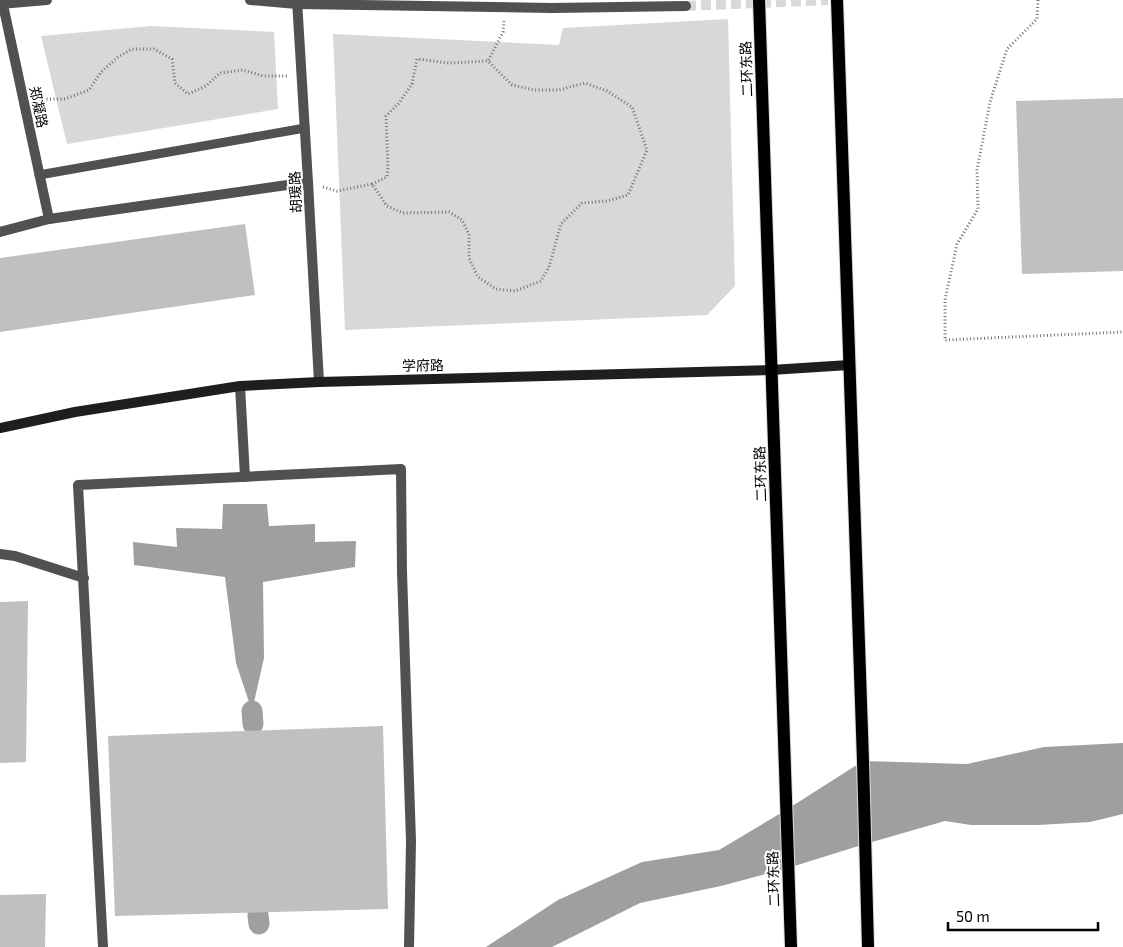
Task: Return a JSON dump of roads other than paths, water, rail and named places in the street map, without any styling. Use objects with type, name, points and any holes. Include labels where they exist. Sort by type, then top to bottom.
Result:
[{"type":"main road","name":"二环东路","points":[[759,0],[790,947]]},
{"type":"main road","points":[[838,0],[868,947]]},
{"type":"main road","name":"学府路","points":[[0,428],[75,412],[240,386],[318,382],[771,370],[850,365]]},
{"type":"street","points":[[2,2],[47,0]]},
{"type":"street","points":[[250,0],[552,8],[686,6]]},
{"type":"street","name":"郑凝路","points":[[2,2],[49,219]]},
{"type":"street","name":"胡瑗路","points":[[297,2],[318,382]]},
{"type":"street","points":[[0,232],[49,219],[308,182]]},
{"type":"street","points":[[240,386],[245,477]]},
{"type":"street","points":[[103,947],[78,485],[401,469],[402,572],[411,841],[409,947]]},
{"type":"street","points":[[0,554],[15,556],[84,578]]},
{"type":"lane","points":[[39,175],[305,128]]},
{"type":"waterway","points":[[252,711],[253,724]]},
{"type":"waterway","points":[[258,915],[259,924]]},
{"type":"tunnel","points":[[686,6],[828,0]]}]
